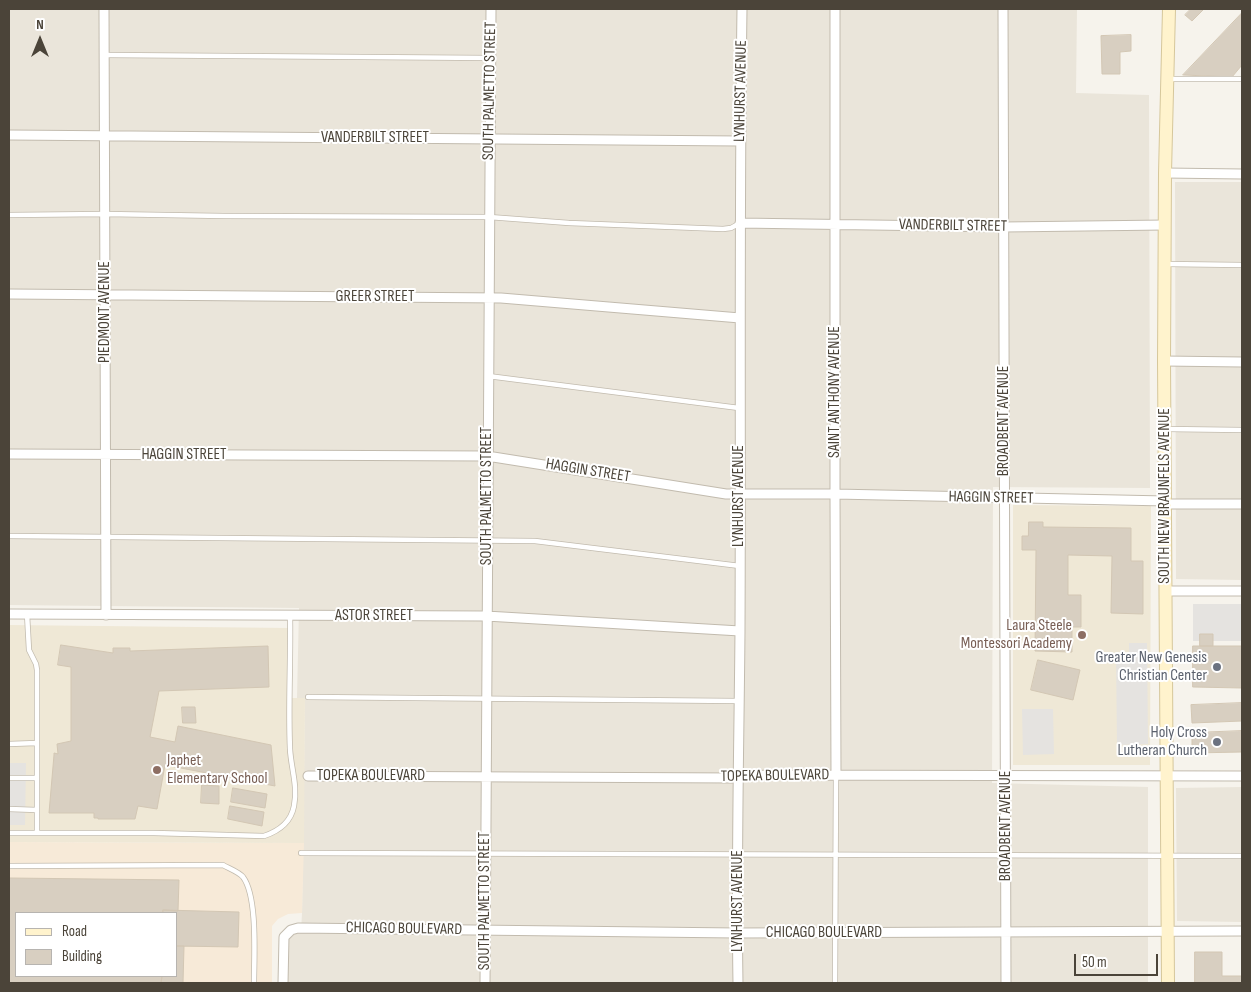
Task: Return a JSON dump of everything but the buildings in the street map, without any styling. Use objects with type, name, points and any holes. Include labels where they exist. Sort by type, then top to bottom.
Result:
[{"type":"main road","name":"SOUTH NEW BRAUNFELS AVENUE","points":[[1168,983],[1164,362],[1165,173],[1169,9]]},
{"type":"street","name":"PIEDMONT AVENUE","points":[[104,9],[106,615]]},
{"type":"street","name":"SOUTH PALMETTO STREET","points":[[485,983],[491,9]]},
{"type":"street","name":"LYNHURST AVENUE","points":[[738,983],[737,778],[740,631],[740,140],[742,9]]},
{"type":"street","name":"SAINT ANTHONY AVENUE","points":[[836,9],[836,775]]},
{"type":"street","name":"BROADBENT AVENUE","points":[[1003,9],[1006,983]]},
{"type":"street","name":"VANDERBILT STREET","points":[[9,135],[740,140]]},
{"type":"street","points":[[1165,173],[1242,174]]},
{"type":"street","name":"VANDERBILT STREET","points":[[740,223],[1004,227],[1165,225]]},
{"type":"street","name":"GREER STREET","points":[[9,294],[488,297],[740,318]]},
{"type":"street","points":[[1164,362],[1242,362]]},
{"type":"street","name":"HAGGIN STREET","points":[[9,454],[487,456],[726,494],[835,494],[1242,504]]},
{"type":"street","points":[[1165,590],[1242,591]]},
{"type":"street","name":"ASTOR STREET","points":[[9,614],[486,616],[740,631]]},
{"type":"street","name":"TOPEKA BOULEVARD","points":[[308,776],[737,778],[740,775],[1242,776]]},
{"type":"street","name":"CHICAGO BOULEVARD","points":[[283,983],[284,937],[291,930],[298,928],[737,933],[1242,931]]},
{"type":"lane","points":[[104,55],[491,58]]},
{"type":"lane","points":[[1167,79],[1242,79]]},
{"type":"lane","points":[[9,215],[489,217],[569,223],[723,229],[731,228],[740,223]]},
{"type":"lane","points":[[1165,264],[1242,265]]},
{"type":"lane","points":[[488,376],[740,408]]},
{"type":"lane","points":[[1165,429],[1242,430]]},
{"type":"lane","points":[[9,536],[487,539],[535,541],[740,566]]},
{"type":"lane","points":[[27,614],[29,650],[37,670],[36,833]]},
{"type":"lane","points":[[9,833],[154,833],[264,836],[276,832],[285,824],[294,806],[295,778],[290,750],[290,616]]},
{"type":"lane","points":[[308,696],[738,701]]},
{"type":"lane","points":[[9,744],[37,743]]},
{"type":"lane","points":[[835,983],[836,775]]},
{"type":"lane","points":[[9,778],[37,778]]},
{"type":"lane","points":[[9,809],[37,810]]},
{"type":"lane","points":[[301,853],[485,852],[1242,856]]},
{"type":"lane","points":[[9,866],[223,865],[242,876],[252,899],[254,983]]},
{"type":"shaded area","points":[[9,9],[1077,9],[1076,93],[1149,95],[1150,488],[993,487],[992,783],[1148,787],[1148,983],[288,983],[288,941],[291,935],[301,933],[302,913],[305,699],[297,698],[299,608],[9,605]]},
{"type":"shaded area","points":[[1175,182],[1242,182],[1242,580],[1176,579]]},
{"type":"shaded area","name":"Laura Steele Montessori Academy","points":[[1013,505],[1151,506],[1150,765],[1013,765]]},
{"type":"shaded area","points":[[1193,604],[1242,604],[1242,641],[1193,641]]},
{"type":"shaded area","name":"Japhet Elementary School","points":[[9,625],[290,628],[290,698],[305,698],[304,843],[9,842]]},
{"type":"shaded area","points":[[1129,643],[1147,643],[1148,744],[1117,745],[1116,655],[1129,655]]},
{"type":"shaded area","points":[[1022,709],[1053,709],[1054,754],[1023,755]]},
{"type":"shaded area","points":[[9,763],[26,763],[25,825],[9,825]]},
{"type":"shaded area","points":[[1242,787],[1242,922],[1177,921],[1176,788]]},
{"type":"shaded area","points":[[9,842],[304,843],[302,913],[288,914],[278,919],[272,926],[272,983],[9,983]]},
{"type":"place","name":"Laura Steele Montessori Academy","points":[[1082,635]]},
{"type":"place","name":"Greater New Genesis Christian Center","points":[[1217,667]]},
{"type":"place","name":"Holy Cross Lutheran Church","points":[[1217,742]]},
{"type":"place","name":"Japhet Elementary School","points":[[157,770]]}]
